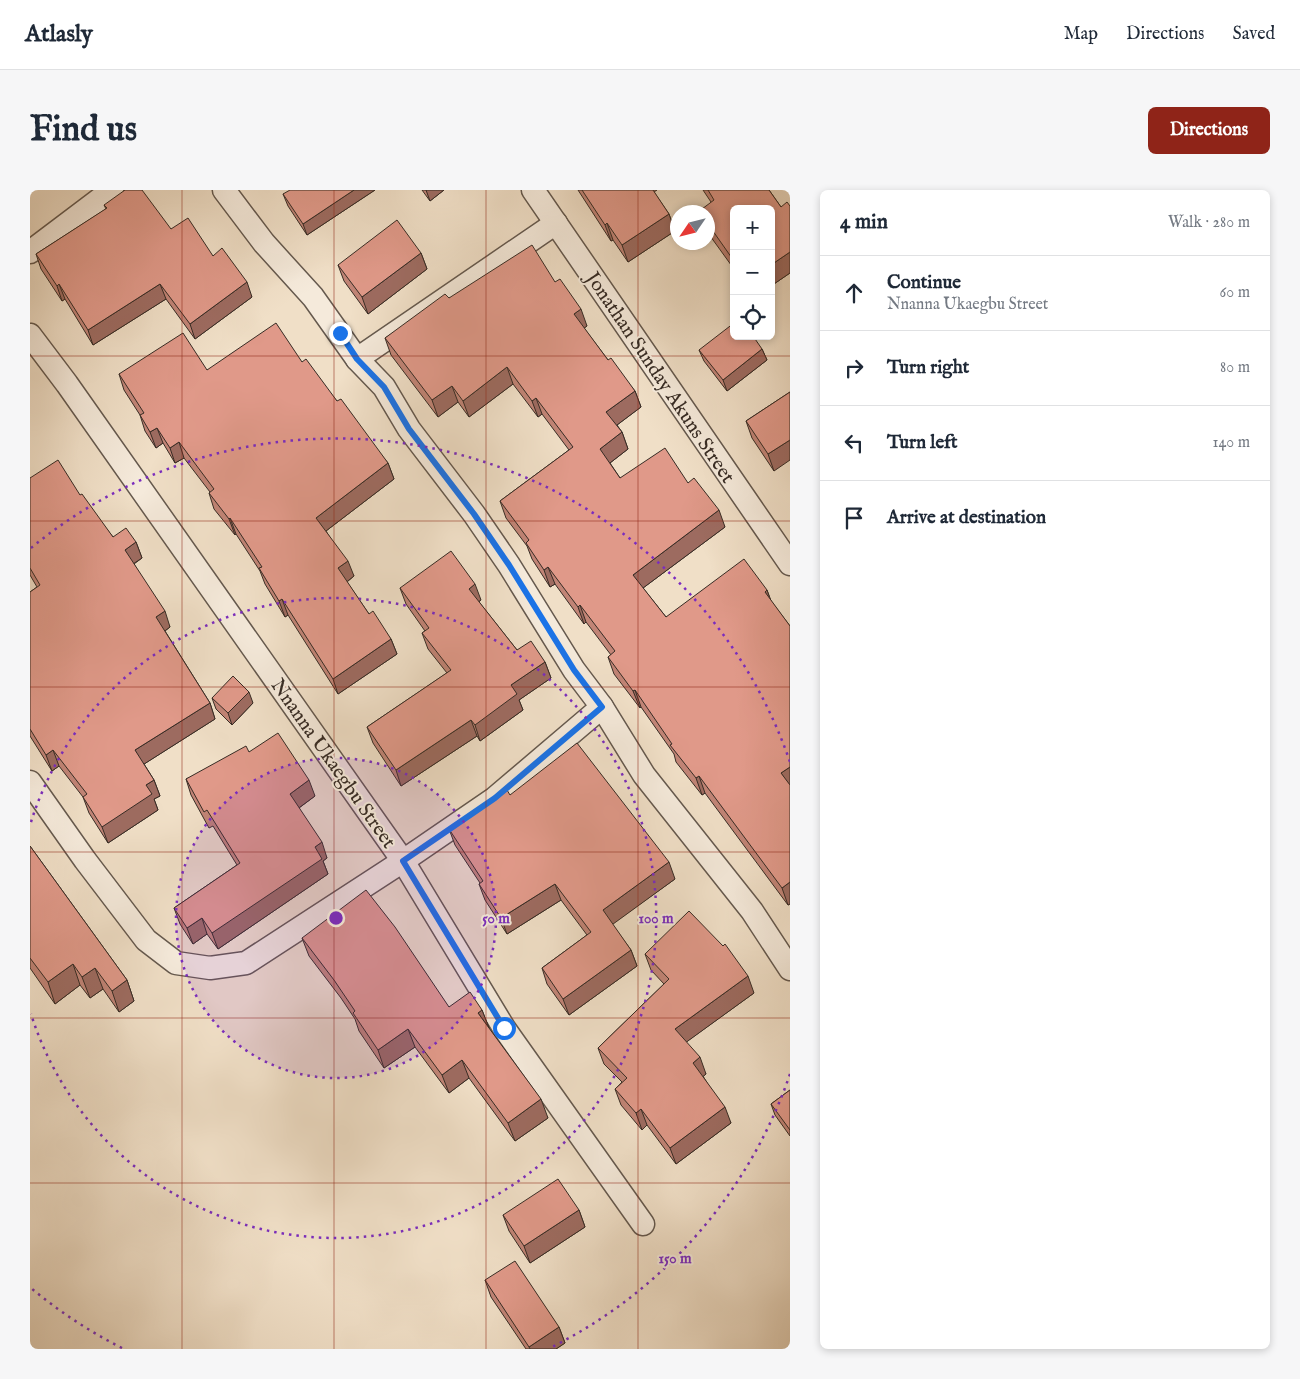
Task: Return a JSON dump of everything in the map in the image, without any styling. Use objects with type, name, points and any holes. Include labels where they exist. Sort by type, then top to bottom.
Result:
[{"type":"street","points":[[30,252],[112,190]]},
{"type":"street","points":[[224,190],[264,243],[313,297],[357,359],[384,387],[409,429],[474,514],[509,565],[574,670],[602,707],[644,775],[740,896],[790,969]]},
{"type":"street","name":"Jonathan Sunday Akuns Street","points":[[533,190],[790,564]]},
{"type":"street","points":[[357,359],[556,223]]},
{"type":"street","name":"Nnanna Ukaegbu Street","points":[[30,335],[67,384],[403,861],[504,1028],[644,1224]]},
{"type":"street","points":[[30,782],[85,860],[146,940],[176,963],[210,968],[246,963],[403,861],[495,798],[602,707]]},
{"type":"building","points":[[125,190],[142,190],[171,229],[188,218],[213,256],[222,248],[247,282],[190,324],[160,284],[88,330],[59,284],[57,286],[36,254],[107,208],[104,205]]},
{"type":"building","points":[[290,190],[354,190],[303,224],[283,194]]},
{"type":"building","points":[[582,190],[653,190],[669,214],[622,245],[607,223],[605,225]]},
{"type":"building","points":[[708,190],[769,190],[781,207],[787,202],[790,206],[790,252],[775,262],[775,205],[730,205],[730,255],[715,234],[715,205],[707,205],[714,200]]},
{"type":"building","points":[[397,220],[421,253],[362,297],[338,265]]},
{"type":"building","points":[[532,245],[555,282],[560,279],[581,309],[574,314],[608,360],[611,358],[635,391],[606,412],[622,432],[600,449],[620,478],[665,448],[688,483],[694,478],[719,510],[633,575],[666,617],[744,559],[790,626],[790,767],[781,773],[790,785],[790,882],[782,888],[699,776],[696,778],[670,745],[672,744],[635,690],[633,691],[608,657],[615,651],[548,567],[544,570],[526,543],[529,540],[500,501],[573,447],[536,398],[532,401],[507,367],[463,401],[452,386],[432,400],[385,338],[445,294],[449,298]]},
{"type":"building","points":[[276,323],[302,362],[306,359],[337,401],[341,399],[388,463],[316,518],[348,561],[338,568],[369,614],[373,611],[391,639],[333,679],[282,599],[279,601],[259,568],[262,567],[230,518],[209,493],[214,489],[179,442],[170,448],[157,428],[150,432],[140,415],[144,413],[119,374],[183,333],[207,370]]},
{"type":"building","points":[[730,326],[730,340],[756,340],[762,349],[723,380],[699,350]]},
{"type":"building","points":[[790,392],[790,440],[768,454],[746,421]]},
{"type":"building","points":[[58,460],[80,495],[82,494],[113,537],[126,528],[136,542],[125,550],[165,611],[156,617],[210,703],[135,750],[154,780],[146,785],[152,794],[102,827],[83,797],[87,794],[53,750],[46,755],[30,729],[30,592],[40,585],[30,568],[30,478]]},
{"type":"building","points":[[451,551],[475,584],[469,589],[517,650],[531,641],[545,662],[511,685],[517,694],[475,725],[471,720],[396,770],[367,727],[451,670],[422,633],[429,628],[400,588]]},
{"type":"building","points":[[233,676],[249,692],[228,713],[212,698]]},
{"type":"building","points":[[278,733],[309,780],[290,794],[322,842],[315,847],[322,859],[212,933],[202,918],[187,928],[174,908],[240,863],[207,810],[204,812],[186,779],[246,746],[249,752]]},
{"type":"building","points":[[577,743],[669,862],[603,910],[631,950],[563,999],[542,968],[591,932],[555,884],[501,918],[479,884],[483,881],[449,829],[507,790],[510,795]]},
{"type":"building","points":[[30,846],[127,980],[112,991],[95,968],[82,977],[73,964],[48,982],[30,958]]},
{"type":"building","points":[[366,890],[395,927],[449,1007],[470,992],[482,1010],[478,1013],[541,1099],[508,1123],[462,1060],[442,1075],[408,1029],[378,1050],[334,980],[302,938]]},
{"type":"building","points":[[689,911],[723,946],[725,944],[748,976],[675,1029],[700,1057],[693,1063],[725,1107],[670,1148],[641,1109],[636,1113],[615,1089],[627,1078],[598,1048],[669,979],[645,954]]},
{"type":"building","points":[[790,1090],[790,1130],[771,1104]]},
{"type":"building","points":[[558,1179],[579,1210],[524,1246],[503,1215]]},
{"type":"building","points":[[515,1261],[559,1327],[529,1347],[485,1280]]},
{"type":"route","points":[[340,333],[357,359],[384,387],[409,429],[474,514],[509,565],[574,670],[602,707],[495,798],[403,861],[504,1028]]}]
